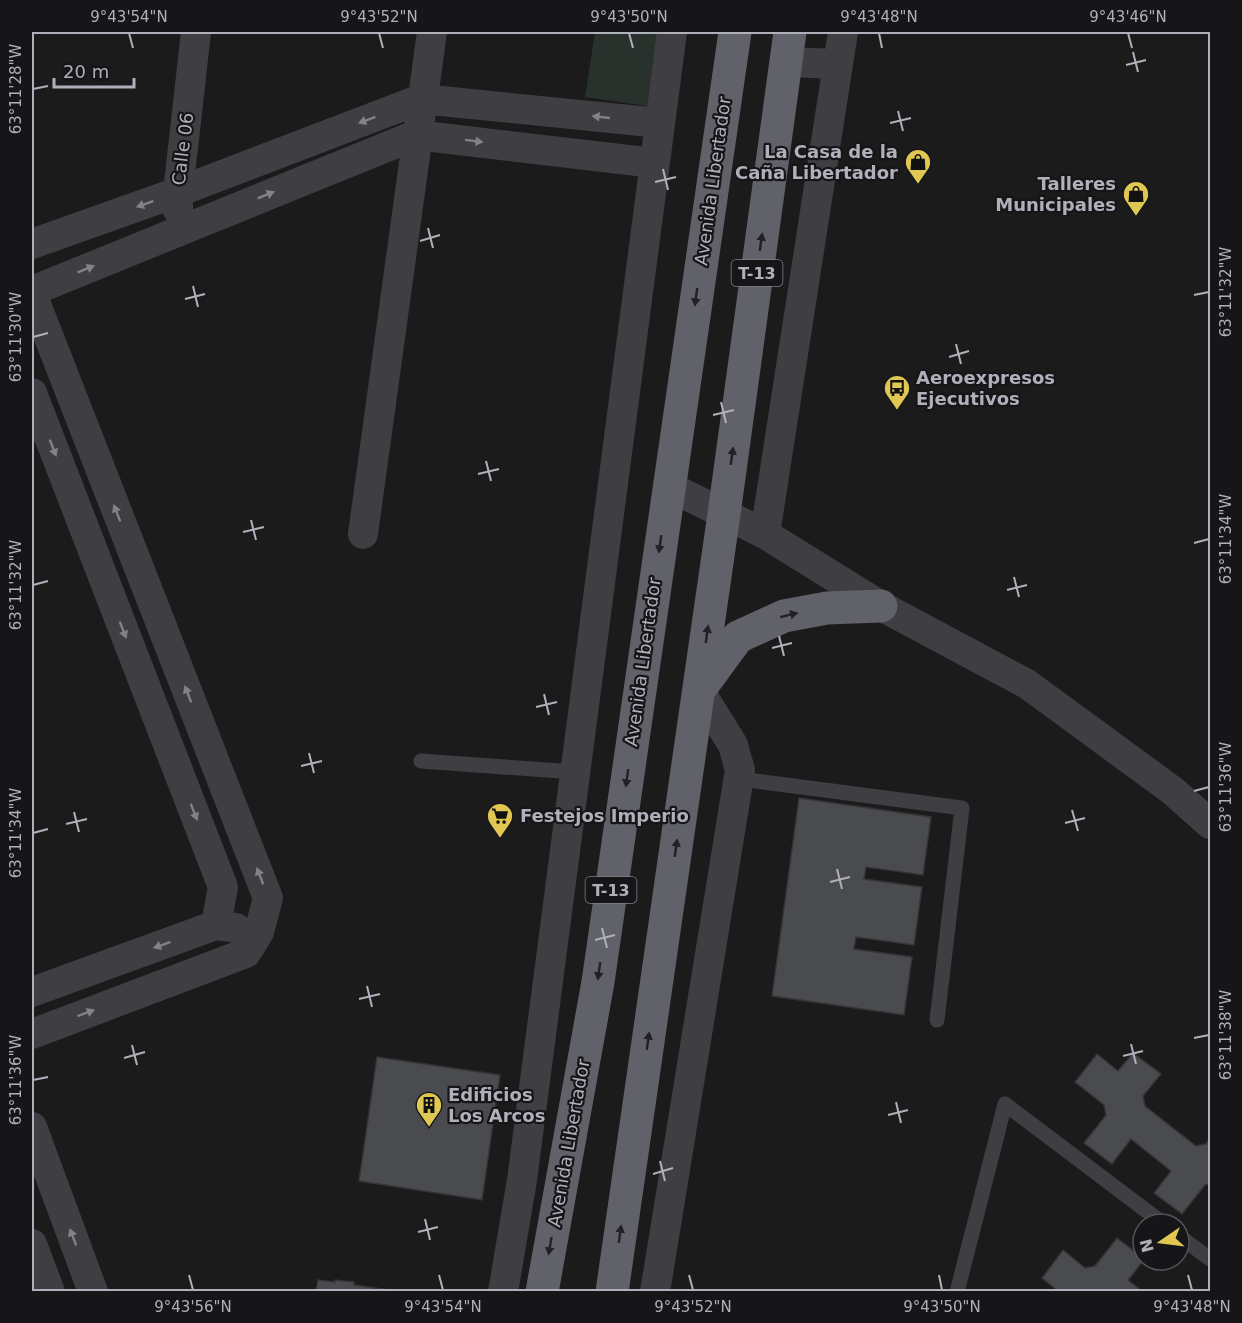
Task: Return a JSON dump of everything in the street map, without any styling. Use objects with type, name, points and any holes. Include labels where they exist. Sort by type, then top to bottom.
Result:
[{"type":"highway","name":"Avenida Libertador","points":[[542,1292],[598,982],[735,32]]},
{"type":"highway","name":"T-13","points":[[612,1292],[724,514],[788,47]]},
{"type":"highway","points":[[699,690],[738,637],[766,624],[784,616],[827,608],[881,606]]},
{"type":"street","name":"Calle 06","points":[[178,231],[178,192],[196,32]]},
{"type":"street","points":[[363,534],[416,135],[432,32]]},
{"type":"street","points":[[503,1292],[522,1180],[672,32]]},
{"type":"street","points":[[765,534],[843,32]]},
{"type":"street","points":[[788,47],[838,64]]},
{"type":"street","points":[[32,244],[178,192],[422,99],[660,123]]},
{"type":"street","points":[[32,1034],[246,953],[260,932],[268,898],[32,292],[416,135],[654,163]]},
{"type":"street","points":[[32,393],[223,887],[216,925]]},
{"type":"street","points":[[668,486],[765,534],[881,606],[1027,684],[1173,790],[1210,824]]},
{"type":"street","points":[[655,1292],[740,779],[734,745],[699,690]]},
{"type":"street","points":[[32,992],[216,925],[260,932]]},
{"type":"street","points":[[32,1127],[93,1292]]},
{"type":"street","points":[[32,1244],[50,1292]]},
{"type":"lane","points":[[421,761],[575,772]]},
{"type":"lane","points":[[740,779],[962,808],[937,1020]]},
{"type":"lane","points":[[962,1289],[1005,1104],[1148,1212]]},
{"type":"lane","points":[[1191,1245],[1210,1260]]},
{"type":"shaded area","points":[[595,32],[658,32],[647,106],[585,97]]},
{"type":"building","points":[[799,798],[931,817],[923,875],[866,867],[864,879],[922,887],[914,945],[856,937],[854,949],[912,957],[904,1015],[772,996]]},
{"type":"building","points":[[1133,1053],[1161,1074],[1143,1096],[1145,1106],[1196,1146],[1206,1144],[1210,1138],[1210,1184],[1205,1185],[1184,1212],[1179,1212],[1154,1193],[1171,1171],[1131,1139],[1112,1164],[1084,1143],[1106,1115],[1104,1105],[1075,1082],[1097,1054],[1118,1071]]},
{"type":"building","name":"Edificios Los Arcos","points":[[377,1057],[500,1075],[482,1200],[359,1181]]},
{"type":"building","points":[[1117,1238],[1131,1249],[1131,1272],[1134,1272],[1128,1280],[1143,1292],[1059,1292],[1042,1278],[1063,1250],[1085,1268],[1095,1266]]},
{"type":"building","points":[[318,1280],[354,1282],[354,1285],[403,1292],[312,1292],[316,1291]]},
{"type":"place","name":"La Casa de la Caña Libertador","points":[[918,185]]},
{"type":"place","name":"Talleres Municipales","points":[[1136,217]]},
{"type":"place","name":"Aeroexpresos Ejecutivos","points":[[897,411]]},
{"type":"place","name":"Festejos Imperio","points":[[500,839]]},
{"type":"place","name":"Edificios Los Arcos","points":[[429,1128]]}]
